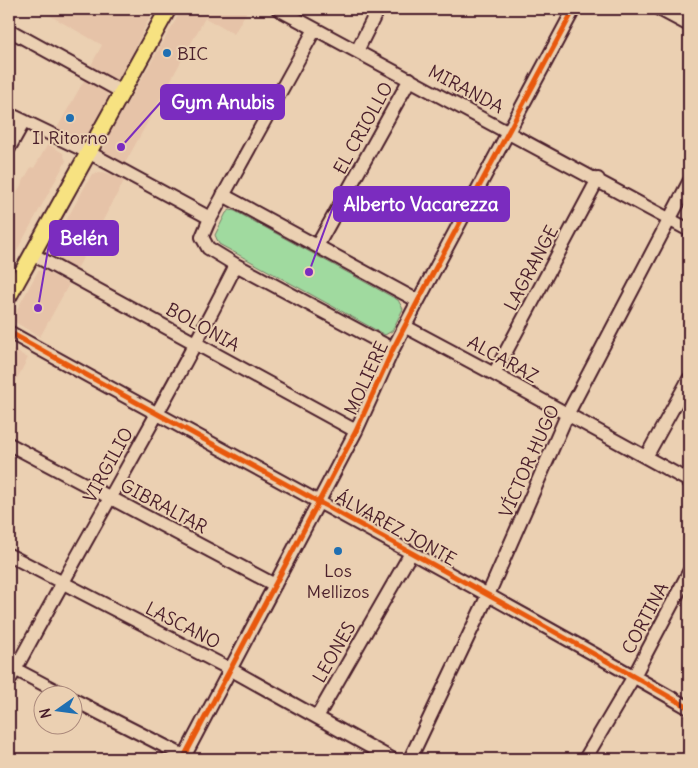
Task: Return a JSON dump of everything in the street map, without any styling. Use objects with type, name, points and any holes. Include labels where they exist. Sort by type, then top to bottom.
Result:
[{"type":"main road","points":[[9,296],[168,9]]},
{"type":"street","name":"MIRANDA","points":[[278,9],[598,179],[689,230]]},
{"type":"street","points":[[356,50],[378,9]]},
{"type":"street","name":"MOLIERE","points":[[186,758],[230,669],[356,431],[418,301],[574,9]]},
{"type":"street","points":[[658,9],[676,13],[689,26]]},
{"type":"street","points":[[315,29],[210,218],[202,234],[203,240],[208,248],[236,265],[394,349]]},
{"type":"street","points":[[9,30],[122,92]]},
{"type":"street","name":"EL CRIOLLO","points":[[317,246],[410,79]]},
{"type":"street","points":[[9,114],[88,152],[210,218]]},
{"type":"street","points":[[9,148],[24,121]]},
{"type":"street","name":"LAGRANGE","points":[[494,374],[598,179]]},
{"type":"street","name":"VÍCTOR HUGO","points":[[410,759],[488,595],[568,415],[689,182]]},
{"type":"street","points":[[223,195],[418,301]]},
{"type":"street","name":"BOLONIA","points":[[32,254],[356,431]]},
{"type":"street","name":"VIRGILIO","points":[[9,681],[12,668],[197,343],[236,265]]},
{"type":"street","name":"ALCARAZ","points":[[406,327],[689,481]]},
{"type":"street","name":"ÁLVAREZ JONTE","points":[[9,332],[156,414],[319,501],[689,708]]},
{"type":"street","points":[[646,457],[689,379]]},
{"type":"street","name":"GIBRALTAR","points":[[9,444],[276,585]]},
{"type":"street","name":"LEONES","points":[[317,717],[411,552]]},
{"type":"street","name":"LASCANO","points":[[9,555],[230,669],[392,759]]},
{"type":"street","name":"CORTINA","points":[[585,759],[634,676],[689,572]]},
{"type":"street","points":[[12,668],[47,686]]},
{"type":"street","points":[[82,704],[186,758]]},
{"type":"shaded area","points":[[41,9],[154,9],[122,74],[117,79],[112,80],[89,69],[102,45]]},
{"type":"shaded area","points":[[182,9],[248,9],[234,34],[205,18],[124,165],[107,156],[104,151],[105,142]]},
{"type":"shaded area","points":[[86,77],[106,89],[108,97],[88,134],[77,139],[56,130]]},
{"type":"shaded area","points":[[48,144],[63,153],[66,161],[9,265],[9,207],[31,167],[34,168]]},
{"type":"shaded area","points":[[103,172],[125,179],[76,271],[52,258],[49,251],[92,174]]},
{"type":"shaded area","points":[[43,270],[69,284],[40,337],[15,322],[13,317],[38,271]]},
{"type":"shaded area","points":[[9,347],[28,358],[9,394]]},
{"type":"green space","points":[[230,210],[398,300],[403,309],[392,331],[385,335],[219,244],[215,235],[226,213]]},
{"type":"cycle path","points":[[183,759],[356,431],[393,349],[418,301],[574,9]]},
{"type":"cycle path","points":[[9,332],[689,708]]},
{"type":"place","name":"BIC","points":[[167,53]]},
{"type":"place","name":"Il Ritorno","points":[[70,118]]},
{"type":"place","name":"Gym Anubis","points":[[121,147]]},
{"type":"place","name":"Alberto Vacarezza","points":[[309,272]]},
{"type":"place","name":"Belén","points":[[38,308]]},
{"type":"place","name":"Los Mellizos","points":[[338,551]]}]
